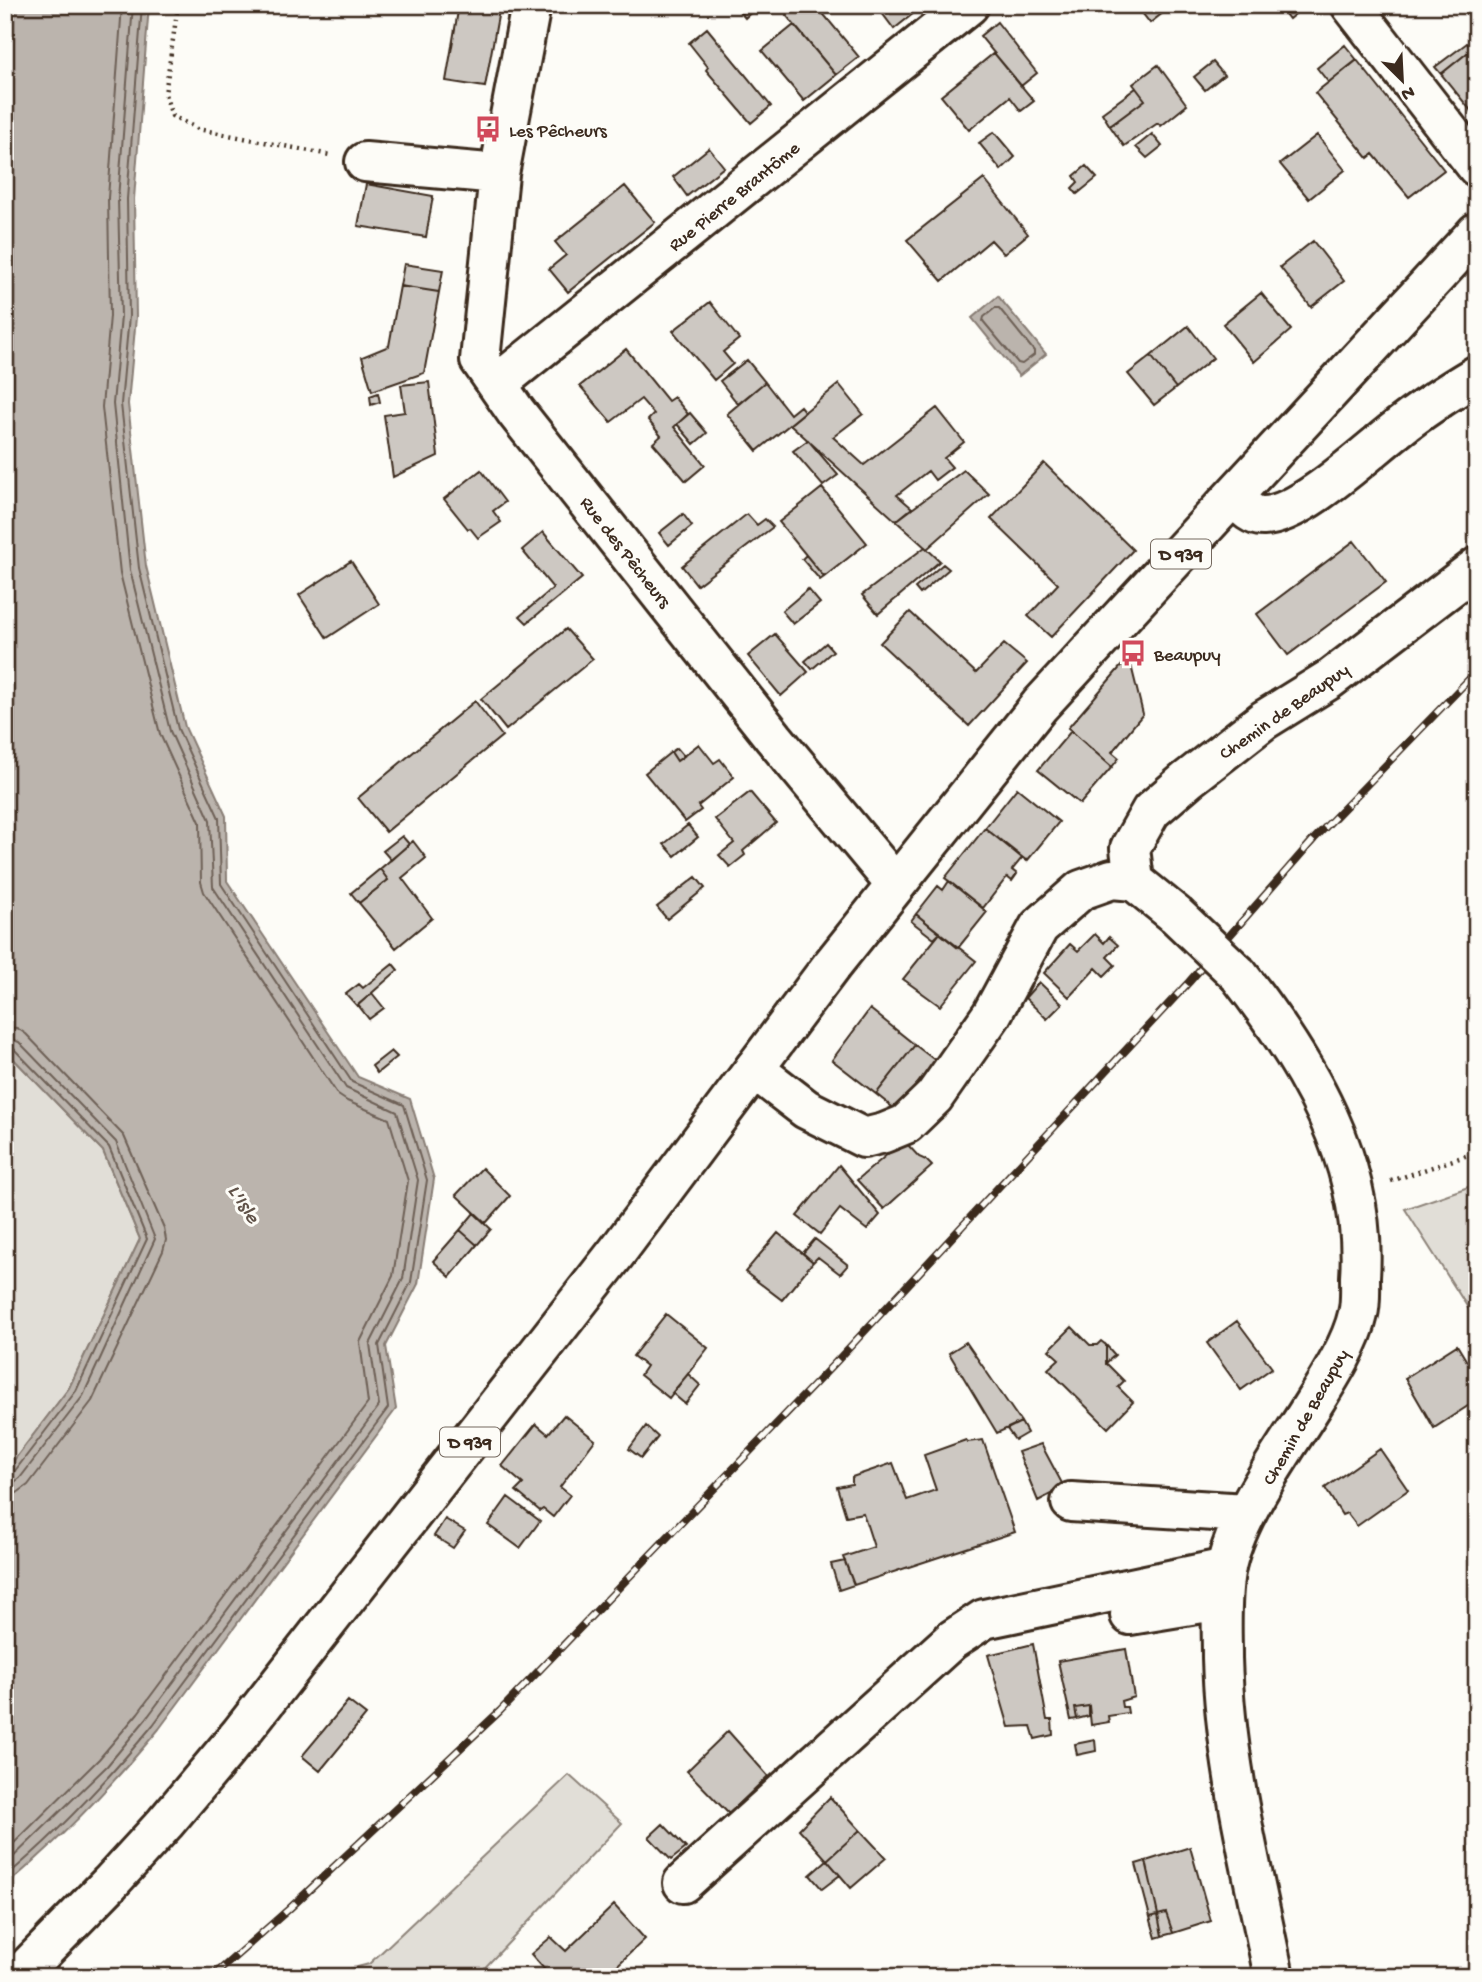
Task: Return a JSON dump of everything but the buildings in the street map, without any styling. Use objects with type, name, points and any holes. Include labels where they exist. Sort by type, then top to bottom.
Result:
[{"type":"street","name":"Rue des Pêcheurs","points":[[531,5],[499,174],[480,360],[516,412],[774,738],[895,884]]},
{"type":"street","name":"Rue Pierre Brantôme","points":[[497,384],[969,5]]},
{"type":"street","points":[[1352,5],[1477,167]]},
{"type":"street","points":[[365,162],[499,174]]},
{"type":"street","name":"D 939","points":[[18,1977],[165,1823],[248,1723],[600,1274],[895,884],[1040,705],[1477,232]]},
{"type":"street","points":[[1234,497],[1252,514],[1264,516],[1283,512],[1307,498],[1398,428],[1477,374]]},
{"type":"street","name":"Chemin de Beaupuy","points":[[1273,1977],[1233,1775],[1224,1706],[1223,1584],[1236,1535],[1246,1513],[1336,1368],[1358,1315],[1362,1249],[1346,1160],[1316,1089],[1271,1017],[1238,974],[1176,915],[1134,881],[1130,848],[1152,811],[1187,780],[1264,720],[1330,679],[1477,567]]},
{"type":"street","points":[[754,1069],[806,1109],[864,1138],[906,1124],[934,1097],[992,1014],[1040,927],[1081,890],[1112,879],[1134,881]]},
{"type":"street","points":[[1071,1502],[1246,1513]]},
{"type":"street","points":[[830,1780],[971,1649],[1001,1637],[1223,1584]]},
{"type":"street","points":[[683,1883],[952,1640],[984,1619],[1223,1584]]},
{"type":"path","points":[[178,5],[164,94],[172,116],[198,130],[365,162]]},
{"type":"path","points":[[1354,1194],[1477,1152]]},
{"type":"shaded area","points":[[5,1050],[103,1151],[140,1239],[69,1388],[5,1472]]},
{"type":"shaded area","points":[[1477,1184],[1477,1322],[1405,1209]]},
{"type":"shaded area","points":[[569,1775],[622,1823],[476,1977],[319,1977],[369,1964]]},
{"type":"water","name":"L'Isle","points":[[5,5],[149,5],[134,199],[136,317],[128,404],[146,566],[185,727],[226,816],[227,881],[358,1077],[410,1099],[434,1179],[418,1284],[386,1346],[396,1409],[159,1729],[86,1811],[5,1886],[5,1472],[69,1388],[140,1239],[103,1151],[5,1050]]},
{"type":"water","points":[[998,296],[1046,354],[1019,376],[972,318]]},
{"type":"railway","points":[[212,1977],[289,1909],[500,1711],[835,1363],[1189,982],[1314,839],[1477,671]]},
{"type":"place","name":"Les Pêcheurs","points":[[488,129]]},
{"type":"place","name":"Beaupuy","points":[[1133,653]]}]
